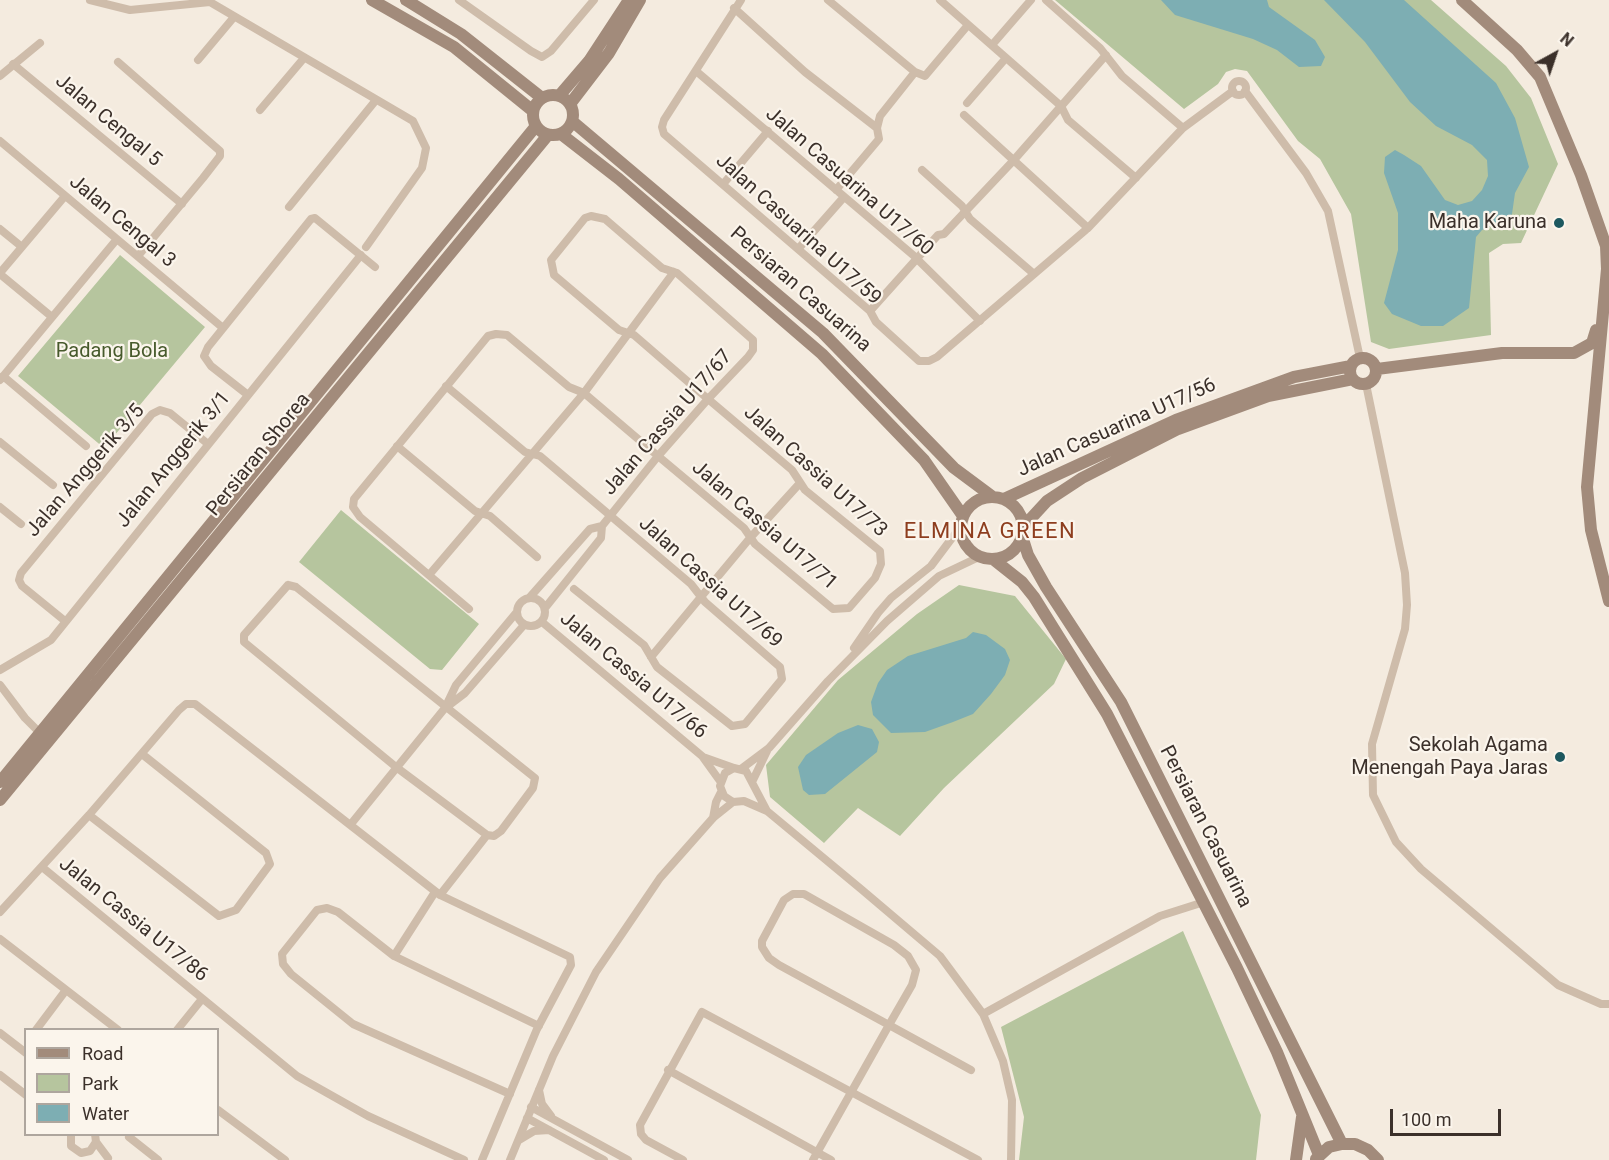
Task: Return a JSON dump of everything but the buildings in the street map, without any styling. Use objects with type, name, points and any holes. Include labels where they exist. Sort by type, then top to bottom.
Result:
[{"type":"street","points":[[90,0],[130,10],[205,1],[376,100],[290,207]]},
{"type":"street","points":[[372,0],[454,47],[533,111],[536,126],[555,134],[572,121],[570,105],[559,96]]},
{"type":"street","points":[[406,0],[442,21]]},
{"type":"street","points":[[412,0],[542,98],[559,96],[589,61],[629,0]]},
{"type":"street","points":[[459,0],[543,57],[551,51],[588,2]]},
{"type":"street","points":[[570,105],[609,53],[640,0]]},
{"type":"street","name":"Jalan Casuarina U17/59","points":[[741,0],[662,127],[664,134],[724,183],[870,311],[883,330],[914,359],[923,362],[937,357],[980,321],[1088,228],[1183,128],[1233,91],[1232,85],[1238,81],[1245,85],[1245,91],[1306,173],[1328,211],[1355,368]]},
{"type":"street","points":[[828,0],[915,72],[925,76],[968,25]]},
{"type":"street","points":[[940,0],[1061,106],[1068,120],[1136,178]]},
{"type":"street","points":[[992,45],[1031,0]]},
{"type":"street","points":[[1046,0],[1106,55],[1122,76],[1183,128]]},
{"type":"street","points":[[1462,0],[1529,63],[1550,96],[1606,246],[1607,269],[1600,321],[1587,487],[1591,530],[1609,601]]},
{"type":"street","points":[[734,8],[805,72],[877,128]]},
{"type":"street","points":[[198,60],[234,17]]},
{"type":"street","points":[[0,76],[40,43]]},
{"type":"street","points":[[870,311],[915,261],[1013,161],[1106,55]]},
{"type":"street","points":[[260,110],[304,58]]},
{"type":"street","points":[[967,103],[1006,58]]},
{"type":"street","points":[[118,62],[220,151],[220,156],[138,256]]},
{"type":"street","name":"Jalan Cengal 5","points":[[13,64],[182,204]]},
{"type":"street","name":"Jalan Casuarina U17/60","points":[[696,71],[913,255],[915,261],[980,321]]},
{"type":"street","points":[[836,190],[879,139],[877,128],[880,116],[915,72]]},
{"type":"street","points":[[533,111],[542,98]]},
{"type":"street","name":"Jalan Anggerik 3/1","points":[[0,670],[51,640],[363,251],[378,227],[418,176],[426,148],[413,121],[376,100]]},
{"type":"street","points":[[964,115],[1088,228]]},
{"type":"street","name":"Persiaran Casuarina","points":[[572,121],[823,333],[901,410],[954,468],[999,498]]},
{"type":"street","name":"Persiaran Shorea","points":[[0,782],[536,126]]},
{"type":"street","points":[[724,183],[768,131]]},
{"type":"street","name":"Persiaran Casuarina","points":[[555,134],[619,179],[822,354],[924,460],[962,521]]},
{"type":"street","name":"Persiaran Shorea","points":[[0,801],[555,134]]},
{"type":"street","name":"Jalan Cengal 3","points":[[0,141],[223,328]]},
{"type":"street","points":[[922,170],[965,211],[970,219],[1034,274]]},
{"type":"street","points":[[52,317],[0,273],[65,196]]},
{"type":"street","points":[[799,248],[844,196]]},
{"type":"street","points":[[248,395],[211,366],[204,356],[208,347],[311,219],[315,218],[363,251],[375,267]]},
{"type":"street","name":"Jalan Cassia U17/73","points":[[674,272],[662,268],[605,219],[585,218],[551,260],[554,275],[562,284],[619,330],[634,335],[792,470],[805,490],[880,551],[881,564],[875,578]]},
{"type":"street","points":[[0,229],[22,247]]},
{"type":"street","points":[[86,446],[2,378],[117,239]]},
{"type":"street","points":[[429,575],[584,393],[674,272]]},
{"type":"street","name":"Jalan Cassia U17/67","points":[[545,608],[601,538],[602,526],[658,456],[753,350],[753,340],[674,272]]},
{"type":"street","points":[[1574,353],[1592,343],[1600,321]]},
{"type":"street","name":"Jalan Cassia U17/71","points":[[446,386],[488,336],[507,335],[569,387],[584,393],[744,528],[755,544],[833,609],[849,608],[875,578]]},
{"type":"street","points":[[1377,369],[1502,353],[1574,353],[1583,357],[1596,377]]},
{"type":"street","points":[[1369,359],[1377,369],[1375,378],[1366,384],[1360,384],[1355,368],[1369,359]]},
{"type":"street","name":"Jalan Casuarina U17/56","points":[[999,498],[1187,415],[1294,377],[1355,368]]},
{"type":"street","name":"Jalan Casuarina U17/56","points":[[1023,531],[1047,501],[1082,478],[1178,429],[1268,396],[1355,368]]},
{"type":"street","points":[[1366,384],[1405,573],[1407,605],[1406,629],[1372,744],[1373,795],[1396,842],[1421,869],[1558,986],[1600,1004],[1609,1004]]},
{"type":"street","points":[[446,386],[354,498],[353,507],[360,517],[469,609]]},
{"type":"street","name":"Jalan Cassia U17/69","points":[[446,386],[525,452],[540,456],[691,584],[701,597],[780,667],[782,679],[744,724],[732,726],[657,667],[651,657]]},
{"type":"street","name":"Jalan Anggerik 3/5","points":[[65,621],[22,586],[19,580],[21,573],[152,414],[160,410],[170,413],[208,444]]},
{"type":"street","points":[[0,442],[53,485]]},
{"type":"street","points":[[397,446],[475,511],[490,516],[537,557]]},
{"type":"street","points":[[574,589],[644,645],[651,657],[750,538],[800,483]]},
{"type":"street","points":[[713,818],[716,802],[721,792],[720,781],[725,773],[737,769],[769,748],[844,664],[887,621],[939,576],[979,557],[993,559],[1008,555],[1014,550],[1023,531],[1018,510],[999,498],[975,501],[931,566],[891,598],[878,613],[844,664]]},
{"type":"street","points":[[0,507],[21,524]]},
{"type":"street","points":[[962,521],[965,544],[979,557]]},
{"type":"street","name":"Jalan Cassia U17/67","points":[[530,597],[590,528],[602,526]]},
{"type":"street","name":"Persiaran Casuarina","points":[[1023,531],[1028,555],[1046,587],[1121,702],[1342,1144]]},
{"type":"street","name":"Persiaran Casuarina","points":[[993,559],[1022,582],[1034,597],[1107,714],[1204,902],[1272,1041],[1302,1113],[1317,1157]]},
{"type":"street","points":[[559,564],[571,574]]},
{"type":"street","points":[[394,956],[438,894],[490,835],[501,831],[536,783],[535,778],[296,587],[288,585],[244,635],[244,642],[396,767],[490,835]]},
{"type":"street","points":[[445,708],[456,685],[516,613],[521,601],[530,597],[539,600],[545,608],[542,622],[534,627],[524,625],[516,613]]},
{"type":"street","name":"Jalan Cassia U17/66","points":[[542,622],[702,756],[720,781]]},
{"type":"street","points":[[351,824],[445,708],[465,693],[524,625]]},
{"type":"street","points":[[0,685],[25,718],[40,733],[48,733],[70,715]]},
{"type":"street","points":[[0,912],[89,815],[179,710],[186,704],[195,704],[438,894],[570,957],[571,965],[539,1026],[482,1160]]},
{"type":"street","points":[[27,767],[39,744],[40,733]]},
{"type":"street","points":[[744,801],[769,748]]},
{"type":"street","points":[[89,815],[219,916],[236,910],[270,864],[259,845],[142,754]]},
{"type":"street","name":"Jalan Cassia U17/66","points":[[702,756],[737,769]]},
{"type":"street","points":[[737,769],[753,784],[767,811]]},
{"type":"street","points":[[721,792],[733,802]]},
{"type":"street","points":[[510,1160],[539,1089],[596,972],[660,878],[713,818],[733,802],[744,801],[767,811],[940,956],[983,1014],[1003,1061],[1011,1100],[1011,1160]]},
{"type":"street","name":"Jalan Cassia U17/86","points":[[42,867],[312,1086],[407,1135],[464,1160]]},
{"type":"street","points":[[815,1156],[889,1025],[912,985],[916,970],[908,956],[894,945],[804,894],[793,894],[784,900],[762,941],[762,947],[769,958],[889,1025],[971,1070]]},
{"type":"street","points":[[983,1014],[1160,916],[1204,902]]},
{"type":"street","points":[[510,1094],[353,1024],[291,975],[283,964],[282,954],[317,910],[327,908],[338,912],[394,956],[539,1026]]},
{"type":"street","points":[[0,939],[117,1028]]},
{"type":"street","points":[[37,1028],[66,990]]},
{"type":"street","points":[[178,1028],[202,999]]},
{"type":"street","points":[[683,1160],[646,1140],[641,1134],[642,1118],[702,1012],[978,1160]]},
{"type":"street","points":[[0,1033],[24,1049]]},
{"type":"street","points":[[669,1070],[815,1156],[831,1160]]},
{"type":"street","points":[[0,1075],[24,1093]]},
{"type":"street","points":[[539,1089],[547,1112],[557,1121]]},
{"type":"street","points":[[531,1107],[628,1160]]},
{"type":"street","points":[[219,1111],[285,1160]]},
{"type":"street","points":[[1296,1160],[1301,1142],[1302,1113]]},
{"type":"street","points":[[527,1118],[604,1160]]},
{"type":"street","points":[[518,1140],[534,1131],[552,1130]]},
{"type":"street","points":[[69,1136],[73,1149],[81,1153],[90,1151],[109,1159]]},
{"type":"street","points":[[90,1151],[96,1137]]},
{"type":"street","points":[[96,1137],[109,1159]]},
{"type":"street","points":[[129,1137],[158,1160]]},
{"type":"street","points":[[1317,1157],[1329,1147],[1355,1144],[1368,1150],[1378,1160]]},
{"type":"street","points":[[265,1160],[270,1151]]},
{"type":"green space","points":[[1055,0],[1431,0],[1506,66],[1531,98],[1558,164],[1521,243],[1503,244],[1489,253],[1491,335],[1389,349],[1371,342],[1351,214],[1320,159],[1298,141],[1247,71],[1235,69],[1226,72],[1218,84],[1184,109]]},
{"type":"green space","name":"Padang Bola","points":[[120,255],[205,327],[104,448],[18,376]]},
{"type":"green space","points":[[341,510],[479,624],[442,670],[430,669],[299,562]]},
{"type":"green space","points":[[959,585],[1015,596],[1066,659],[1054,684],[944,788],[900,836],[858,808],[824,843],[770,797],[766,765],[838,680],[917,614]]},
{"type":"green space","points":[[1183,931],[1261,1115],[1256,1160],[1019,1160],[1024,1117],[1001,1027]]},
{"type":"water","points":[[1161,0],[1267,0],[1269,7],[1315,40],[1325,57],[1321,66],[1299,67],[1277,50],[1253,39],[1175,15]]},
{"type":"water","points":[[1324,0],[1404,0],[1496,83],[1515,118],[1529,167],[1515,193],[1512,214],[1505,220],[1482,230],[1476,237],[1469,308],[1443,326],[1421,326],[1392,314],[1384,303],[1398,250],[1398,213],[1384,173],[1385,157],[1395,150],[1421,166],[1445,200],[1458,205],[1472,201],[1482,190],[1488,176],[1487,160],[1472,145],[1436,126],[1410,102],[1365,42]]},
{"type":"water","points":[[973,632],[986,635],[1005,649],[1010,660],[1005,675],[991,694],[973,714],[953,722],[925,732],[891,733],[873,715],[871,702],[878,683],[887,670],[908,656],[966,638]]},
{"type":"water","points":[[858,725],[872,729],[879,742],[877,752],[825,794],[809,795],[803,790],[798,767],[806,755],[838,733]]},
{"type":"place","name":"Maha Karuna","points":[[1559,223]]},
{"type":"place","name":"Sekolah Agama Menengah Paya Jaras","points":[[1560,757]]},
{"type":"district","name":"ELMINA GREEN","points":[[990,532]]}]
